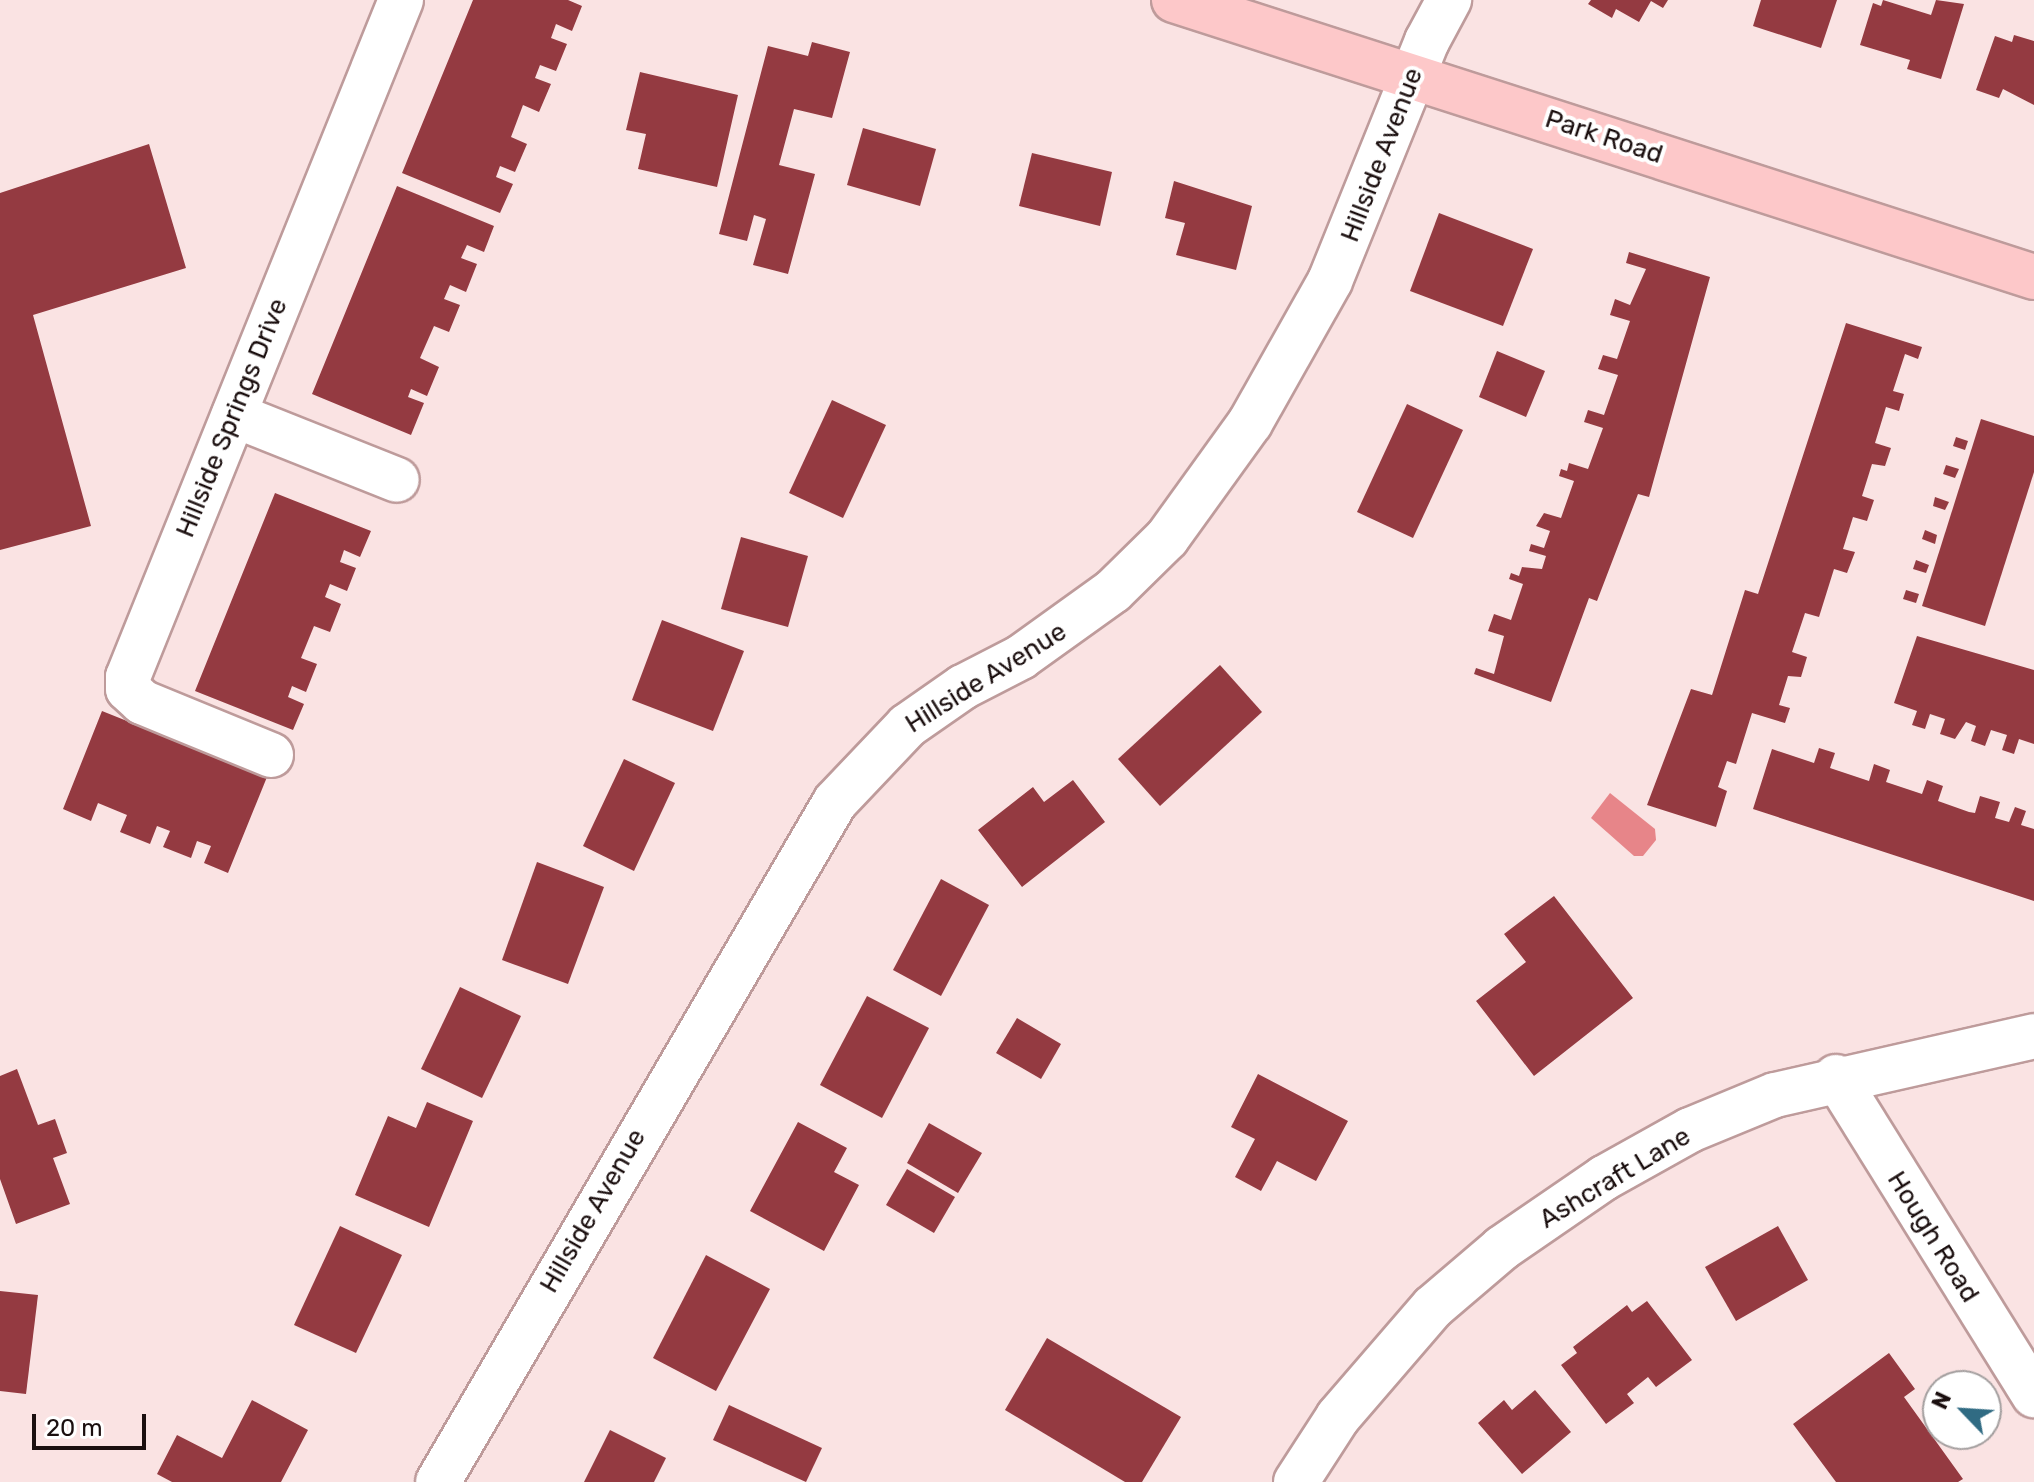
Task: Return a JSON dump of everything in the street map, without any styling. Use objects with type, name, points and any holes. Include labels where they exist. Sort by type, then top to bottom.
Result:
[{"type":"main road","name":"Park Road","points":[[1174,0],[2034,277]]},
{"type":"street","name":"Hillside Springs Drive","points":[[271,755],[142,702],[127,684],[401,0]]},
{"type":"street","name":"Hillside Avenue","points":[[438,1482],[835,802],[907,726],[963,687],[1021,657],[1113,591],[1167,538],[1241,435],[1330,281],[1413,76],[1449,0]]},
{"type":"street","points":[[234,415],[397,480]]},
{"type":"street","name":"Ashcraft Lane","points":[[1296,1482],[1338,1417],[1401,1340],[1502,1248],[1604,1178],[1690,1130],[1775,1095],[1836,1077],[2034,1036]]},
{"type":"street","name":"Hough Road","points":[[1836,1077],[2034,1395]]},
{"type":"shaded area","points":[[1610,793],[1655,829],[1656,840],[1643,856],[1634,856],[1591,818]]},
{"type":"building","points":[[473,0],[568,0],[582,6],[572,31],[556,24],[551,38],[567,44],[556,71],[540,65],[535,78],[551,84],[539,112],[523,105],[511,137],[527,144],[515,172],[500,166],[496,177],[513,184],[500,213],[402,173]]},
{"type":"building","points":[[1591,0],[1668,0],[1663,8],[1651,1],[1639,22],[1616,9],[1612,18],[1588,4]]},
{"type":"building","points":[[1761,0],[1837,0],[1821,48],[1753,26]]},
{"type":"building","points":[[1883,0],[1931,15],[1936,0],[1964,4],[1941,79],[1907,69],[1910,60],[1860,45],[1873,3],[1881,6]]},
{"type":"building","points":[[2014,35],[2034,41],[2034,105],[2003,89],[1999,98],[1976,90],[1995,36],[2012,42]]},
{"type":"building","points":[[812,42],[850,52],[832,118],[794,109],[779,165],[815,174],[788,274],[753,265],[766,219],[754,215],[747,241],[719,234],[768,46],[808,56]]},
{"type":"building","points":[[640,72],[738,95],[717,187],[638,169],[646,134],[626,130]]},
{"type":"building","points":[[863,128],[936,149],[920,206],[847,185]]},
{"type":"building","points":[[149,144],[186,268],[33,315],[91,526],[0,550],[0,193]]},
{"type":"building","points":[[1032,153],[1112,172],[1100,226],[1019,206]]},
{"type":"building","points":[[1174,181],[1252,206],[1236,270],[1176,255],[1185,223],[1165,218]]},
{"type":"building","points":[[397,186],[494,226],[484,252],[467,245],[461,258],[477,264],[466,292],[450,285],[444,299],[460,305],[449,332],[434,326],[420,358],[439,367],[427,396],[411,389],[408,397],[424,403],[411,435],[312,394]]},
{"type":"building","points":[[1439,213],[1533,249],[1503,326],[1410,291]]},
{"type":"building","points":[[1629,252],[1710,277],[1649,497],[1638,494],[1597,601],[1589,598],[1551,702],[1474,674],[1476,668],[1494,674],[1504,636],[1488,631],[1494,614],[1511,620],[1523,584],[1509,579],[1511,573],[1519,576],[1522,567],[1542,569],[1546,556],[1529,551],[1531,544],[1544,548],[1550,531],[1536,526],[1544,513],[1561,518],[1574,481],[1559,476],[1561,469],[1567,471],[1569,463],[1588,469],[1603,428],[1584,422],[1588,410],[1604,415],[1618,375],[1598,369],[1603,355],[1617,359],[1630,321],[1610,315],[1615,299],[1630,305],[1646,269],[1626,263]]},
{"type":"building","points":[[1846,323],[1922,347],[1918,359],[1905,354],[1893,391],[1904,394],[1899,411],[1886,407],[1875,443],[1891,448],[1885,466],[1872,464],[1862,496],[1874,500],[1867,521],[1853,517],[1843,549],[1855,552],[1847,573],[1834,569],[1819,617],[1805,613],[1792,652],[1807,657],[1801,677],[1788,676],[1779,705],[1790,708],[1785,723],[1752,713],[1736,764],[1727,761],[1718,787],[1727,791],[1716,827],[1647,805],[1691,689],[1712,695],[1745,590],[1758,594]]},
{"type":"building","points":[[1497,351],[1545,371],[1526,417],[1479,397]]},
{"type":"building","points":[[832,400],[886,425],[843,518],[789,493]]},
{"type":"building","points":[[1407,404],[1463,430],[1413,538],[1357,512]]},
{"type":"building","points":[[1981,419],[2034,436],[2034,472],[1985,626],[1922,606]]},
{"type":"building","points":[[1956,437],[1968,441],[1965,450],[1953,446]]},
{"type":"building","points":[[1946,465],[1959,469],[1955,478],[1943,474]]},
{"type":"building","points":[[275,493],[371,531],[360,557],[344,550],[340,562],[356,568],[347,591],[330,584],[325,597],[341,604],[330,632],[314,626],[301,658],[317,664],[306,692],[292,686],[288,697],[304,704],[293,730],[195,691]]},
{"type":"building","points":[[1935,497],[1949,502],[1945,510],[1933,506]]},
{"type":"building","points":[[1925,530],[1937,535],[1935,544],[1922,539]]},
{"type":"building","points":[[741,537],[808,556],[788,627],[721,609]]},
{"type":"building","points":[[1916,560],[1929,565],[1926,573],[1913,569]]},
{"type":"building","points":[[1906,590],[1919,594],[1916,603],[1903,599]]},
{"type":"building","points":[[662,620],[744,651],[713,731],[632,700]]},
{"type":"building","points":[[1917,636],[2034,670],[2034,744],[2019,739],[2014,754],[2002,750],[2007,735],[1991,730],[1985,746],[1971,741],[1976,726],[1966,722],[1955,739],[1940,734],[1945,719],[1930,714],[1925,729],[1912,725],[1917,711],[1894,703]]},
{"type":"building","points":[[1220,665],[1262,712],[1160,806],[1118,759]]},
{"type":"building","points":[[102,711],[267,777],[228,873],[204,863],[211,846],[197,841],[191,858],[163,847],[170,831],[157,826],[150,844],[120,832],[127,815],[98,803],[91,821],[63,809]]},
{"type":"building","points":[[1819,748],[1835,753],[1830,768],[1869,781],[1874,764],[1890,770],[1886,782],[1922,794],[1927,780],[1943,786],[1938,801],[1969,812],[1975,813],[1980,796],[2000,802],[1995,818],[2009,822],[2015,807],[2026,811],[2021,825],[2034,829],[2034,901],[1753,809],[1772,749],[1814,763]]},
{"type":"building","points":[[624,759],[675,783],[634,871],[583,846]]},
{"type":"building","points":[[1073,780],[1105,822],[1022,887],[978,830],[1033,787],[1044,802]]},
{"type":"building","points":[[537,862],[604,887],[568,984],[502,960]]},
{"type":"building","points":[[941,879],[989,905],[941,996],[893,970]]},
{"type":"building","points":[[1554,896],[1633,998],[1534,1076],[1476,1001],[1526,962],[1504,934]]},
{"type":"building","points":[[460,987],[521,1016],[482,1098],[421,1069]]},
{"type":"building","points":[[867,996],[929,1028],[882,1118],[820,1085]]},
{"type":"building","points":[[1017,1018],[1061,1044],[1041,1079],[996,1053]]},
{"type":"building","points":[[17,1069],[38,1125],[55,1119],[67,1153],[53,1158],[70,1204],[16,1224],[0,1179],[0,1076]]},
{"type":"building","points":[[1258,1074],[1348,1121],[1316,1181],[1277,1161],[1261,1191],[1235,1177],[1255,1139],[1231,1127]]},
{"type":"building","points":[[427,1102],[473,1121],[429,1227],[355,1195],[388,1116],[416,1128]]},
{"type":"building","points":[[798,1122],[847,1148],[834,1172],[859,1185],[824,1251],[750,1211]]},
{"type":"building","points":[[929,1123],[982,1153],[958,1193],[907,1163]]},
{"type":"building","points":[[907,1169],[955,1197],[934,1233],[886,1205]]},
{"type":"building","points":[[340,1226],[402,1255],[356,1353],[294,1325]]},
{"type":"building","points":[[1778,1226],[1808,1280],[1736,1321],[1705,1267]]},
{"type":"building","points":[[706,1255],[770,1289],[716,1391],[653,1358]]},
{"type":"building","points":[[0,1291],[38,1295],[26,1394],[0,1391]]},
{"type":"building","points":[[1647,1301],[1692,1360],[1656,1387],[1648,1377],[1627,1394],[1634,1403],[1606,1424],[1561,1365],[1577,1353],[1573,1347],[1627,1305],[1632,1312]]},
{"type":"building","points":[[1047,1338],[1181,1417],[1142,1482],[1125,1482],[1005,1410]]},
{"type":"building","points":[[1889,1353],[1915,1389],[1904,1397],[1922,1422],[1922,1450],[1942,1450],[1963,1479],[1958,1482],[1836,1482],[1793,1424]]},
{"type":"building","points":[[1535,1390],[1571,1432],[1522,1474],[1478,1423],[1504,1400],[1512,1410]]},
{"type":"building","points":[[252,1400],[308,1430],[281,1482],[172,1482],[157,1474],[177,1435],[222,1458]]},
{"type":"building","points":[[729,1405],[822,1448],[806,1482],[713,1440]]},
{"type":"building","points":[[610,1430],[666,1458],[654,1482],[584,1482]]}]
